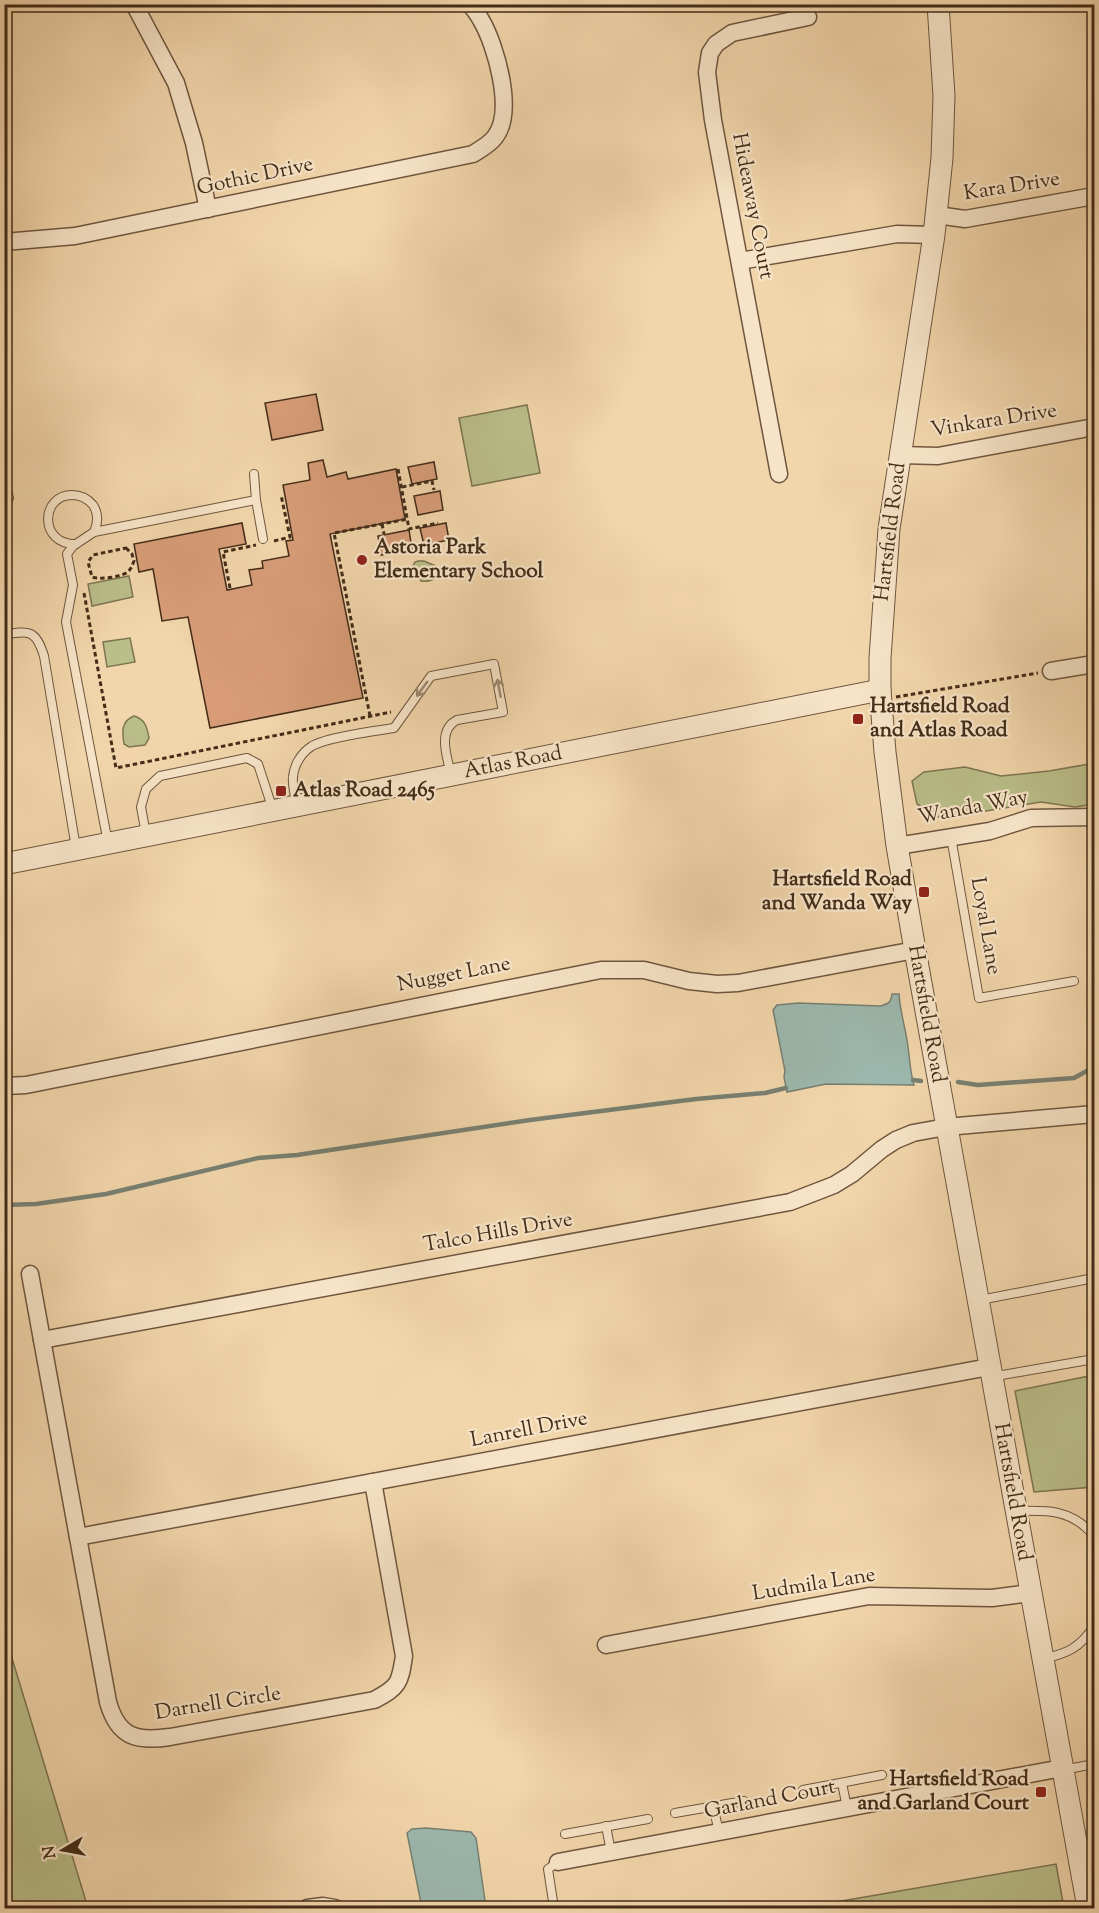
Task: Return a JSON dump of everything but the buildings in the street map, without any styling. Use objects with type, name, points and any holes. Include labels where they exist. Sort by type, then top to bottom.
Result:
[{"type":"street","points":[[134,4],[176,83],[194,143],[208,209]]},
{"type":"street","name":"Gothic Drive","points":[[4,242],[75,236],[473,154],[495,137],[501,126],[504,110],[491,40],[481,19],[470,4]]},
{"type":"street","name":"Hartsfield Road","points":[[938,4],[944,96],[942,158],[935,225],[889,529],[880,658],[880,694],[897,846],[1088,1908]]},
{"type":"street","name":"Hideaway Court","points":[[779,474],[713,120],[707,72],[708,60],[716,44],[732,33],[808,17]]},
{"type":"street","name":"Kara Drive","points":[[740,261],[1095,196]]},
{"type":"street","name":"Vinkara Drive","points":[[900,455],[938,456],[1095,426]]},
{"type":"street","points":[[1051,671],[1095,664]]},
{"type":"street","name":"Atlas Road","points":[[4,864],[451,775],[880,694]]},
{"type":"street","name":"Wanda Way","points":[[897,846],[990,831],[1031,818],[1093,817]]},
{"type":"street","name":"Nugget Lane","points":[[4,1086],[26,1085],[602,970],[644,970],[689,981],[717,984],[738,983],[915,950]]},
{"type":"street","name":"Talco Hills Drive","points":[[42,1340],[790,1202],[834,1185],[896,1140],[912,1133],[946,1126],[1095,1114]]},
{"type":"street","name":"Darnell Circle","points":[[30,1274],[108,1702],[112,1718],[127,1733],[139,1738],[155,1739],[374,1700],[398,1685],[404,1656],[373,1482]]},
{"type":"street","name":"Lanrell Drive","points":[[78,1537],[990,1372]]},
{"type":"street","name":"Ludmila Lane","points":[[606,1645],[868,1596],[992,1598],[1030,1593]]},
{"type":"street","name":"Garland Court","points":[[558,1862],[1062,1769]]},
{"type":"street","points":[[308,1908],[323,1905],[335,1908]]},
{"type":"lane","points":[[254,474],[263,539]]},
{"type":"lane","points":[[4,476],[9,498],[4,506]]},
{"type":"lane","points":[[76,544],[60,541],[49,528],[49,512],[59,499],[67,495],[75,495],[84,497],[91,503],[98,518],[94,532]]},
{"type":"lane","points":[[108,843],[66,622],[73,585],[68,554],[76,544],[94,532],[256,500]]},
{"type":"lane","points":[[4,635],[25,631],[34,635],[44,656],[76,849]]},
{"type":"lane","points":[[297,806],[292,780],[295,767],[310,747],[394,728],[431,676],[494,664],[503,712],[457,720],[451,724],[445,733],[445,742],[451,775]]},
{"type":"lane","points":[[146,836],[141,807],[146,789],[160,776],[246,758],[258,764],[273,810]]},
{"type":"lane","points":[[1093,817],[1095,835]]},
{"type":"lane","name":"Loyal Lane","points":[[951,837],[979,998],[1074,981]]},
{"type":"lane","points":[[977,1300],[1095,1278]]},
{"type":"lane","points":[[990,1372],[1095,1359]]},
{"type":"lane","points":[[1016,1511],[1058,1511],[1078,1521],[1095,1536]]},
{"type":"lane","points":[[1043,1660],[1067,1653],[1078,1646],[1095,1626]]},
{"type":"lane","points":[[1062,1769],[1095,1764]]},
{"type":"lane","points":[[803,1790],[882,1775]]},
{"type":"lane","points":[[842,1783],[847,1808]]},
{"type":"lane","points":[[675,1813],[744,1801]]},
{"type":"lane","points":[[713,1806],[719,1832]]},
{"type":"lane","points":[[565,1834],[648,1818]]},
{"type":"lane","points":[[606,1826],[611,1852]]},
{"type":"lane","points":[[554,1908],[548,1869],[558,1862]]},
{"type":"path","points":[[398,469],[409,529],[438,523]]},
{"type":"path","points":[[401,487],[432,481],[434,490]]},
{"type":"path","points":[[281,495],[290,537]]},
{"type":"path","points":[[370,716],[334,533],[408,519]]},
{"type":"path","points":[[382,524],[384,534]]},
{"type":"path","points":[[126,548],[133,556],[131,568],[124,574],[94,579],[89,569],[88,562],[96,553],[126,548]]},
{"type":"path","points":[[223,552],[230,588]]},
{"type":"path","points":[[84,592],[116,768],[393,712]]},
{"type":"path","points":[[880,694],[1051,671]]},
{"type":"green space","points":[[527,405],[540,473],[472,486],[459,418]]},
{"type":"green space","points":[[418,561],[436,566],[436,577],[429,581],[421,581],[413,566]]},
{"type":"green space","points":[[129,576],[133,597],[92,606],[88,584]]},
{"type":"green space","points":[[130,638],[135,662],[107,667],[103,642]]},
{"type":"green space","points":[[1094,679],[1094,727],[1091,680]]},
{"type":"green space","points":[[134,716],[145,724],[149,738],[145,745],[129,747],[124,744],[123,727]]},
{"type":"green space","points":[[1094,727],[1094,804],[1075,807],[1041,802],[938,817],[917,804],[912,781],[924,772],[965,767],[1001,776],[1089,764]]},
{"type":"green space","points":[[1094,1375],[1094,1487],[1034,1492],[1015,1391]]},
{"type":"green space","points":[[4,1632],[88,1908],[5,1908]]},
{"type":"green space","points":[[1056,1864],[1064,1908],[796,1908],[807,1907]]},
{"type":"water","points":[[892,994],[899,994],[914,1085],[826,1084],[787,1092],[773,1010],[777,1005],[798,1003],[880,1006],[889,1003]]},
{"type":"water","points":[[412,1829],[471,1832],[476,1838],[486,1908],[422,1908],[407,1833]]},
{"type":"waterway","points":[[958,1082],[978,1085],[1074,1078],[1094,1067]]},
{"type":"waterway","points":[[913,1080],[921,1081]]},
{"type":"waterway","points":[[4,1205],[36,1204],[106,1194],[258,1158],[297,1155],[530,1120],[696,1099],[765,1093],[786,1088]]},
{"type":"place","name":"Astoria Park Elementary School","points":[[362,560]]},
{"type":"place","name":"Hartsfield Road and Atlas Road","points":[[858,719]]},
{"type":"place","name":"Atlas Road 2465","points":[[281,791]]},
{"type":"place","name":"Hartsfield Road and Wanda Way","points":[[924,892]]},
{"type":"place","name":"Hartsfield Road and Garland Court","points":[[1041,1792]]}]
